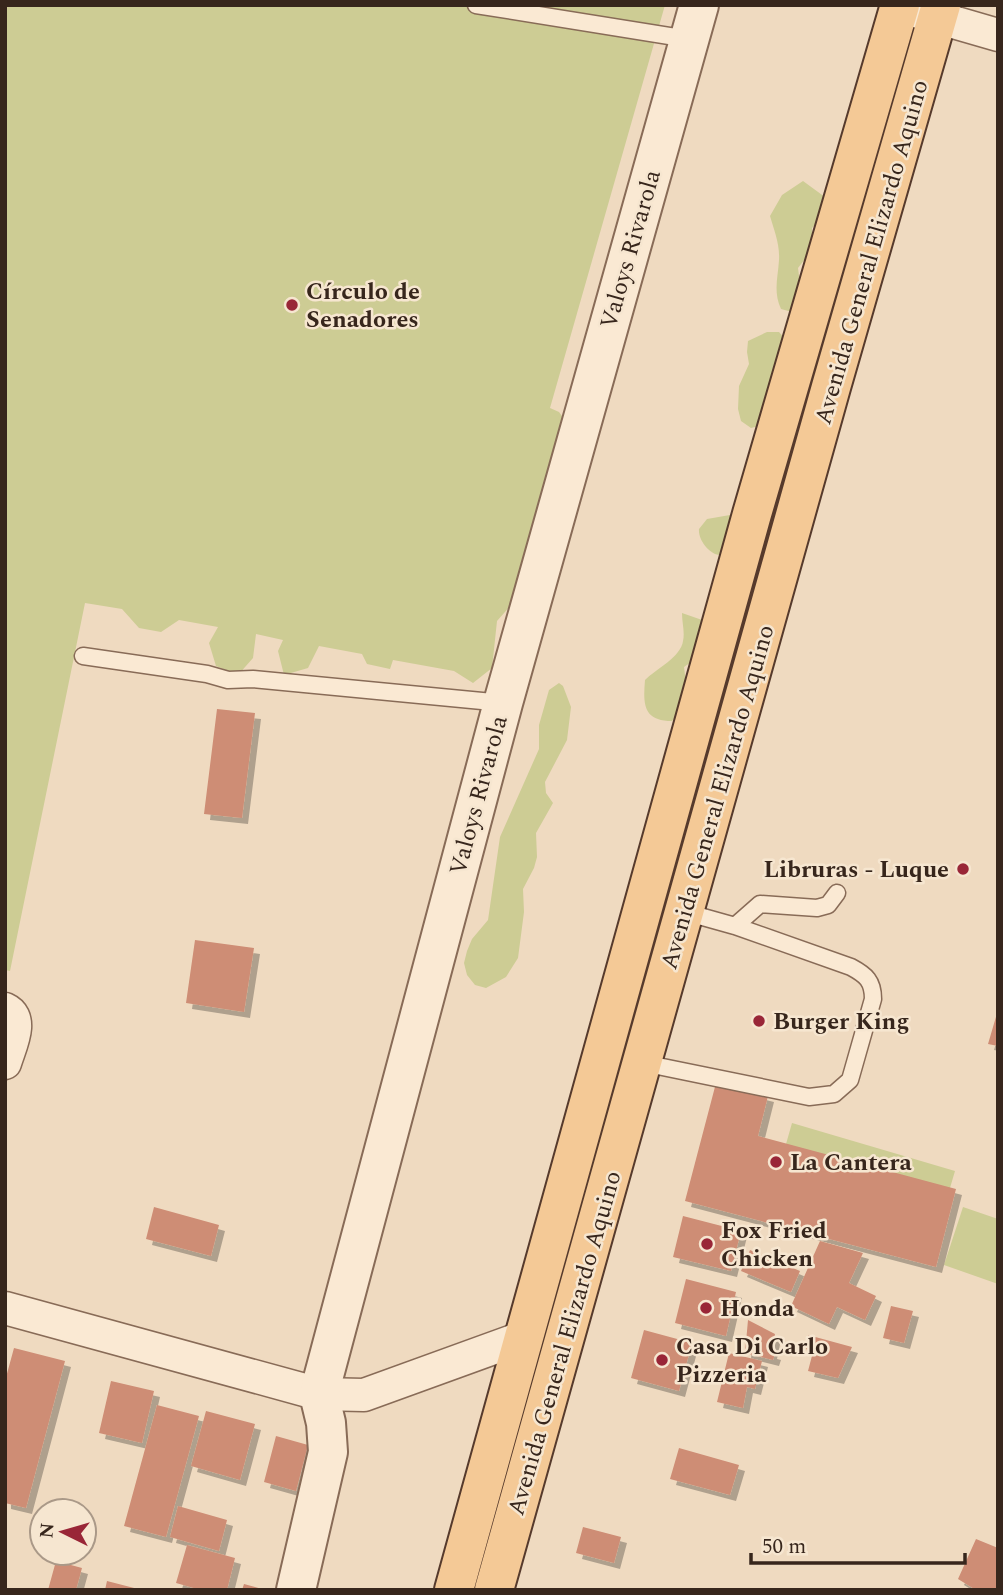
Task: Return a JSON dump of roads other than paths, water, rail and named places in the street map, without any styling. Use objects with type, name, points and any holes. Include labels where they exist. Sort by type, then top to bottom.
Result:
[{"type":"main road","name":"Avenida General Elizardo Aquino","points":[[454,1590],[752,514],[900,6]]},
{"type":"main road","name":"Avenida General Elizardo Aquino","points":[[494,1590],[831,387],[940,11]]},
{"type":"street","points":[[900,6],[940,11],[998,35]]},
{"type":"street","name":"Valoys Rivarola","points":[[296,1590],[328,1452],[326,1423],[319,1394],[503,703],[694,22]]},
{"type":"street","points":[[5,1063],[16,1023],[7,1009]]},
{"type":"street","points":[[5,1308],[319,1394],[365,1395],[524,1337]]},
{"type":"lane","points":[[476,5],[694,22]]},
{"type":"lane","points":[[83,656],[206,674],[228,680],[253,679],[503,703]]},
{"type":"lane","points":[[735,926],[760,904],[817,908],[828,905],[837,893]]},
{"type":"lane","points":[[642,1063],[809,1097],[834,1094],[850,1080],[873,999],[873,988],[867,976],[851,967],[735,926],[685,912]]},
{"type":"place","name":"Círculo de Senadores","points":[[292,305]]},
{"type":"place","name":"Libruras - Luque","points":[[963,869]]},
{"type":"place","name":"Burger King","points":[[759,1021]]},
{"type":"place","name":"La Cantera","points":[[776,1162]]},
{"type":"place","name":"Fox Fried Chicken","points":[[707,1244]]},
{"type":"place","name":"Honda","points":[[706,1308]]},
{"type":"place","name":"Casa Di Carlo Pizzeria","points":[[662,1360]]}]
